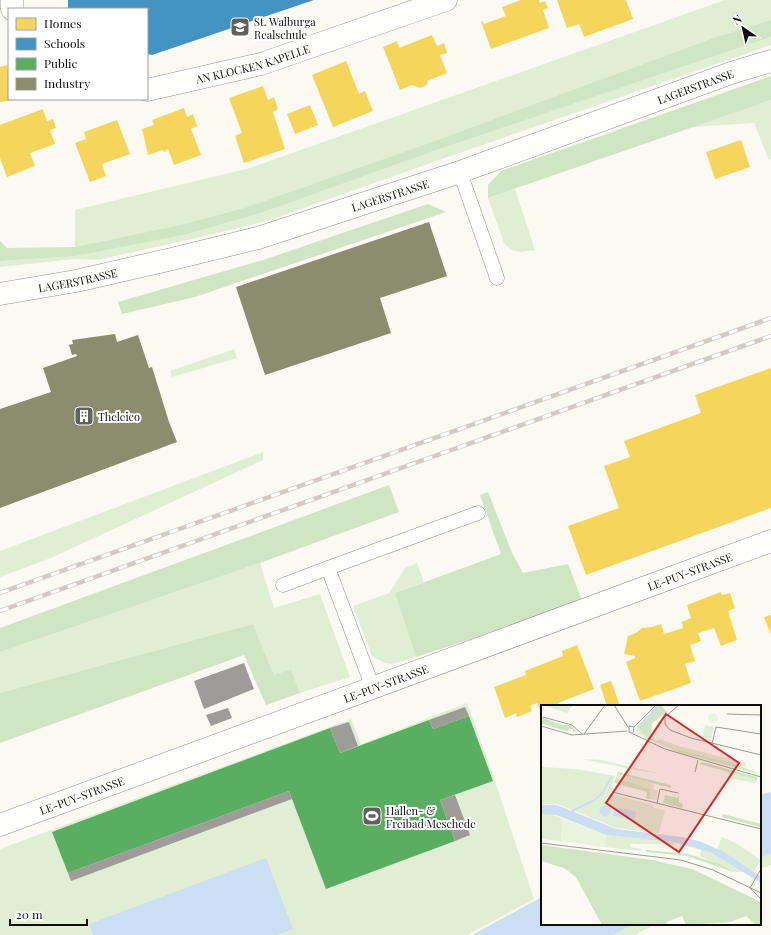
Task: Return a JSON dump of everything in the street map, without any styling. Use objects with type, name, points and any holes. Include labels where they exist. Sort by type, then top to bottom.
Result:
[{"type":"street","name":"AN KLOCKEN KAPELLE","points":[[148,90],[262,64],[446,0]]},
{"type":"street","name":"LAGERSTRASSE","points":[[0,294],[84,279],[258,238],[460,172],[731,73],[771,60]]},
{"type":"street","name":"LE-PUY-STRASSE","points":[[0,825],[771,541]]},
{"type":"lane","points":[[460,172],[497,278]]},
{"type":"lane","points":[[283,585],[478,513]]},
{"type":"lane","points":[[328,568],[373,688]]},
{"type":"green space","points":[[725,0],[771,0],[771,20],[716,37],[429,143],[244,208],[180,225],[75,247],[75,210],[250,168]]},
{"type":"green space","points":[[771,20],[771,37],[434,151],[261,213],[184,235],[76,256],[0,261],[0,241],[7,248],[75,247],[180,225],[244,208],[429,143],[716,37]]},
{"type":"green space","points":[[771,37],[771,45],[270,220],[98,260],[75,259],[0,267],[0,261],[76,256],[184,235],[261,213],[434,151]]},
{"type":"green space","points":[[771,76],[771,100],[488,198],[488,185],[501,171]]},
{"type":"green space","points":[[771,100],[771,159],[769,160],[754,123],[693,127]]},
{"type":"green space","points":[[515,189],[535,250],[521,252],[511,250],[504,243],[488,198]]},
{"type":"green space","points":[[428,204],[446,212],[195,297],[122,314],[118,302],[263,260]]},
{"type":"green space","points":[[234,349],[237,358],[172,377],[170,371]]},
{"type":"green space","points":[[263,452],[263,460],[51,558],[0,577],[0,551]]},
{"type":"green space","points":[[389,485],[399,512],[260,563],[0,652],[0,628]]},
{"type":"green space","points":[[488,492],[512,553],[523,573],[568,564],[583,603],[416,657],[395,593],[501,554],[480,495]]},
{"type":"green space","points":[[260,563],[274,608],[320,594],[350,677],[300,693],[291,669],[274,675],[253,624],[0,693],[0,652]]},
{"type":"green space","points":[[417,563],[424,582],[395,593],[416,657],[392,664],[385,663],[372,656],[353,606],[389,593],[405,568]]},
{"type":"green space","points":[[253,624],[274,675],[291,669],[300,693],[266,705],[244,655],[0,743],[0,693]]},
{"type":"green space","points":[[467,703],[495,781],[534,899],[467,935],[0,935],[0,849],[351,719],[361,744]]},
{"type":"green space","points":[[771,854],[771,865],[761,869],[761,858]]},
{"type":"green space","points":[[631,925],[653,925],[635,935],[614,935]]},
{"type":"water","points":[[771,792],[771,854],[761,858],[761,795]]},
{"type":"water","points":[[266,858],[293,929],[277,935],[93,935],[89,924]]},
{"type":"water","points":[[541,898],[541,925],[631,925],[614,935],[472,935]]},
{"type":"building: Homes","points":[[521,0],[539,0],[540,3],[545,1],[548,8],[543,10],[549,28],[491,49],[481,21],[484,24],[506,16],[502,7]]},
{"type":"building: Homes","points":[[557,0],[626,0],[633,19],[584,37],[579,24],[567,28]]},
{"type":"building: Homes","points":[[432,35],[437,46],[444,43],[447,53],[440,55],[447,73],[427,81],[428,83],[425,86],[420,88],[412,85],[400,90],[383,47],[397,41],[399,48]]},
{"type":"building: Homes","points":[[346,61],[359,94],[365,91],[373,111],[333,127],[312,75]]},
{"type":"building: Homes","points":[[7,65],[8,100],[13,100],[0,102],[0,67]]},
{"type":"building: Homes","points":[[263,86],[268,100],[274,97],[278,109],[273,112],[285,149],[244,163],[235,136],[242,133],[229,98]]},
{"type":"building: Homes","points":[[310,105],[318,125],[295,134],[287,114]]},
{"type":"building: Homes","points":[[184,108],[187,117],[193,114],[197,126],[191,129],[201,155],[174,165],[168,149],[164,152],[163,150],[148,155],[142,129],[154,125],[152,120]]},
{"type":"building: Homes","points":[[43,109],[47,121],[53,119],[56,128],[50,130],[55,144],[30,153],[35,166],[7,177],[0,158],[0,125]]},
{"type":"building: Homes","points":[[117,120],[130,154],[102,164],[106,176],[90,182],[75,143],[86,139],[84,132]]},
{"type":"building: Homes","points":[[741,140],[750,167],[715,179],[706,152]]},
{"type":"building: Homes","points":[[771,368],[771,508],[586,575],[568,526],[619,508],[604,466],[630,457],[624,441],[701,413],[695,395]]},
{"type":"building: Homes","points":[[721,592],[722,595],[730,593],[735,608],[728,611],[737,640],[721,646],[714,628],[698,633],[701,641],[690,645],[695,661],[685,664],[691,683],[640,701],[626,662],[635,658],[635,656],[624,654],[628,636],[636,633],[642,628],[661,624],[664,634],[683,628],[682,622],[691,618],[687,605]]},
{"type":"building: Homes","points":[[771,615],[771,635],[764,617]]},
{"type":"building: Homes","points":[[577,645],[594,689],[558,703],[559,705],[541,705],[541,712],[537,703],[530,706],[532,711],[517,717],[516,713],[505,718],[494,687],[526,675],[525,671],[563,656],[562,651]]},
{"type":"building: Homes","points":[[611,681],[620,705],[607,705],[600,685]]},
{"type":"building: Schools","points":[[68,0],[314,0],[152,55],[148,54],[148,8],[68,8]]},
{"type":"building: Public","name":"Hallen- & Freibad Meschede","points":[[469,716],[493,781],[440,800],[455,841],[326,889],[289,791],[68,873],[52,832],[330,728],[340,753],[429,720],[433,729]]},
{"type":"building: Industry","points":[[429,222],[447,276],[380,298],[391,333],[265,375],[236,287]]},
{"type":"building: Industry","name":"Theleico","points":[[115,334],[117,342],[138,335],[149,368],[152,367],[169,422],[177,442],[0,508],[0,409],[51,392],[43,368],[77,356],[76,354],[72,355],[69,345],[73,344],[72,340]]},
{"type":"building: Other","points":[[244,663],[254,689],[204,709],[194,681]]},
{"type":"building: Other","points":[[465,707],[469,716],[433,729],[429,720]]},
{"type":"building: Other","points":[[228,708],[232,718],[211,726],[206,715]]},
{"type":"building: Other","points":[[349,722],[358,746],[340,753],[330,728]]},
{"type":"building: Other","points":[[289,791],[292,799],[71,881],[68,873]]},
{"type":"building: Other","points":[[455,795],[470,835],[455,841],[440,800]]},
{"type":"railway","points":[[0,593],[771,318]]},
{"type":"railway","points":[[0,611],[771,336]]},
{"type":"place","name":"St. Walburga Realschule","points":[[240,27]]},
{"type":"place","name":"Theleico","points":[[84,416]]},
{"type":"place","name":"Hallen- & Freibad Meschede","points":[[372,816]]}]
